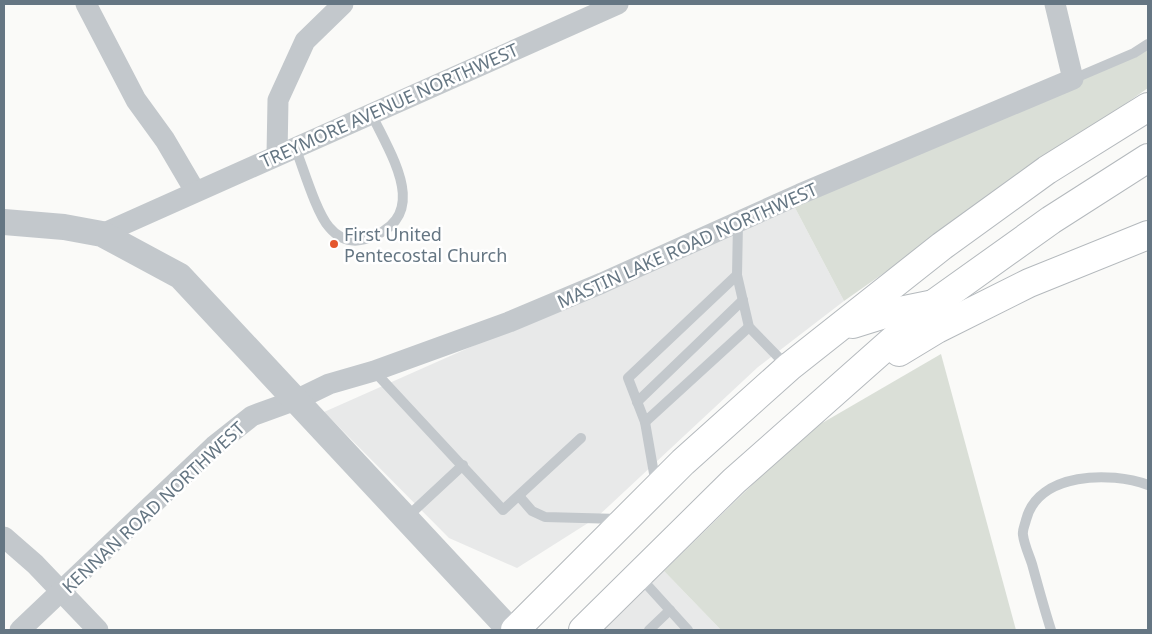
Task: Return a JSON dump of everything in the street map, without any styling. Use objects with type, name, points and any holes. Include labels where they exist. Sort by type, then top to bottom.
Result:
[{"type":"highway","points":[[515,630],[657,488],[748,402],[788,368],[942,246],[1039,176],[1148,107]]},
{"type":"highway","points":[[583,630],[734,481],[816,407],[936,304],[1009,249],[1148,158]]},
{"type":"highway","points":[[832,333],[885,314],[992,294],[1028,283],[1148,235]]},
{"type":"highway","points":[[1009,249],[1003,256],[1003,264],[1008,274],[1014,280],[1028,283]]},
{"type":"highway","points":[[816,407],[880,363],[929,334],[1028,283]]},
{"type":"street","points":[[86,4],[136,100],[165,140],[195,191]]},
{"type":"street","points":[[286,151],[278,100],[305,41],[343,4]]},
{"type":"street","name":"TREYMORE AVENUE NORTHWEST","points":[[102,234],[618,4]]},
{"type":"street","points":[[1055,4],[1073,79]]},
{"type":"street","name":"MASTIN LAKE ROAD NORTHWEST","points":[[296,400],[329,384],[374,371],[509,322],[1073,79]]},
{"type":"street","points":[[4,222],[64,227],[102,234],[180,276],[510,630]]},
{"type":"street","name":"KENNAN ROAD NORTHWEST","points":[[20,630],[214,446],[252,416],[296,400]]},
{"type":"street","points":[[4,537],[35,564],[98,630]]},
{"type":"lane","points":[[1073,79],[1134,53],[1148,44]]},
{"type":"lane","points":[[286,151],[329,227],[345,240],[360,241],[375,236],[392,226],[402,214],[404,199],[402,183],[371,113]]},
{"type":"lane","points":[[738,222],[737,275],[749,327],[788,368]]},
{"type":"lane","points":[[657,488],[645,422],[628,378],[737,275]]},
{"type":"lane","points":[[637,402],[743,300]]},
{"type":"lane","points":[[645,422],[749,327]]},
{"type":"lane","points":[[374,371],[503,510],[581,438]]},
{"type":"lane","points":[[405,518],[463,465]]},
{"type":"lane","points":[[1051,630],[1023,534],[1028,510],[1044,493],[1059,484],[1106,478],[1136,480],[1148,485]]},
{"type":"lane","points":[[519,496],[532,511],[545,517],[626,520]]},
{"type":"lane","points":[[638,575],[686,630]]},
{"type":"lane","points":[[649,630],[670,610]]},
{"type":"shaded area","points":[[1148,46],[1148,88],[844,301],[793,204]]},
{"type":"shaded area","points":[[793,204],[844,301],[758,367],[596,518],[517,568],[449,538],[324,412]]},
{"type":"shaded area","points":[[941,354],[1016,630],[721,630],[664,571],[805,433]]},
{"type":"shaded area","points":[[664,571],[721,630],[601,630]]},
{"type":"place","name":"First United Pentecostal Church","points":[[334,244]]}]
